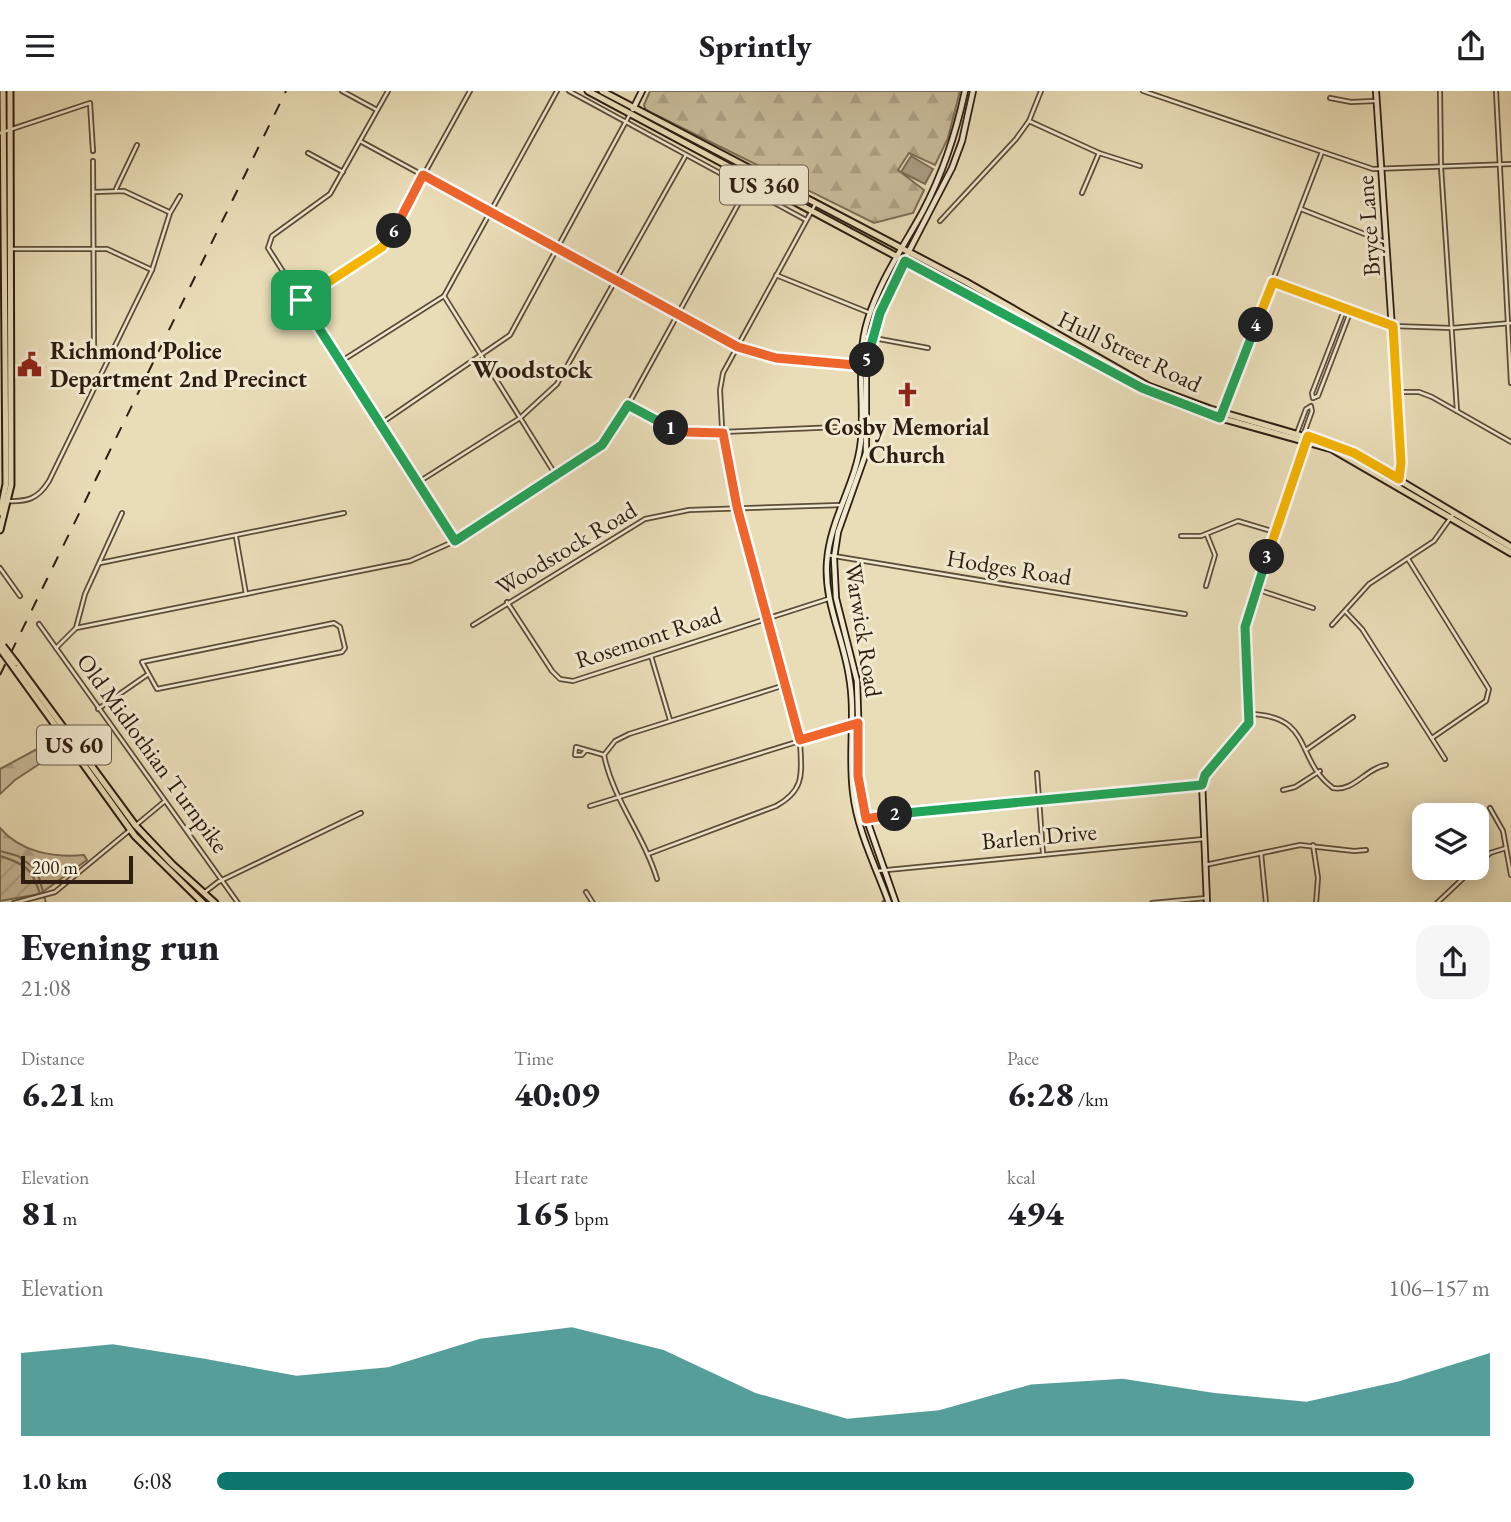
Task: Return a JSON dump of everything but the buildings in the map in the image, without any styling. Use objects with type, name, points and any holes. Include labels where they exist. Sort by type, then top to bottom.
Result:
[{"type":"main road","points":[[0,530],[6,501],[7,249],[4,91]]},
{"type":"main road","points":[[4,132],[10,91]]},
{"type":"main road","name":"US 360","points":[[588,91],[816,202]]},
{"type":"main road","name":"US 360","points":[[602,91],[632,111],[905,261]]},
{"type":"main road","points":[[632,111],[642,91]]},
{"type":"main road","name":"Warwick Road","points":[[890,902],[859,822],[852,783],[848,669],[829,598],[831,556],[834,524],[856,468],[862,426],[860,365],[863,336],[870,313],[948,156],[965,91]]},
{"type":"main road","name":"Warwick Road","points":[[890,902],[884,870],[866,819],[858,776],[855,668],[836,596],[831,556],[863,469],[866,449],[866,366],[872,337],[886,298],[953,169],[973,91]]},
{"type":"main road","name":"Bryce Lane","points":[[1376,91],[1401,463],[1397,482]]},
{"type":"main road","name":"Hull Street Road","points":[[816,202],[1124,373],[1221,415]]},
{"type":"main road","name":"Hull Street Road","points":[[905,261],[1142,388],[1221,415],[1302,437],[1343,454],[1511,547]]},
{"type":"main road","points":[[1207,900],[1202,785],[1205,775],[1247,728],[1250,714],[1245,632],[1302,437]]},
{"type":"main road","points":[[0,513],[6,501]]},
{"type":"main road","name":"Hull Street Road","points":[[1453,515],[1511,552]]},
{"type":"main road","name":"US 60","points":[[1,646],[133,827],[203,902]]},
{"type":"main road","name":"US 60","points":[[133,827],[215,902]]},
{"type":"street","points":[[342,91],[377,110]]},
{"type":"street","points":[[388,91],[330,194],[272,236],[269,251],[455,541]]},
{"type":"street","points":[[301,300],[386,243],[470,91]]},
{"type":"street","points":[[340,362],[444,296],[557,91]]},
{"type":"street","points":[[569,91],[806,220]]},
{"type":"street","points":[[940,221],[1029,121],[1041,91]]},
{"type":"street","points":[[1143,91],[1382,171],[1511,165]]},
{"type":"street","points":[[1440,91],[1441,167],[1457,411]]},
{"type":"street","points":[[1496,91],[1511,383]]},
{"type":"street","points":[[1330,98],[1343,101],[1377,101]]},
{"type":"street","points":[[4,132],[90,103],[93,151]]},
{"type":"street","points":[[380,424],[482,357],[510,335],[632,111]]},
{"type":"street","points":[[1029,121],[1099,153],[1140,166]]},
{"type":"street","points":[[360,141],[738,347],[776,358],[866,366]]},
{"type":"street","points":[[116,189],[137,145]]},
{"type":"street","points":[[1221,415],[1322,152]]},
{"type":"street","points":[[308,153],[343,172]]},
{"type":"street","points":[[1082,193],[1099,153]]},
{"type":"street","points":[[417,482],[520,418],[557,384],[687,155]]},
{"type":"street","points":[[93,161],[94,346],[97,353],[108,360]]},
{"type":"street","points":[[76,628],[410,561],[455,541],[557,477],[602,445],[628,405],[747,188]]},
{"type":"street","points":[[94,192],[116,189],[170,213]]},
{"type":"street","points":[[6,501],[30,500],[42,492],[152,270],[170,213],[180,196]]},
{"type":"street","points":[[648,854],[776,806],[792,797],[801,779],[800,740],[737,507],[723,433],[721,381],[816,202]]},
{"type":"street","points":[[1301,209],[1387,243]]},
{"type":"street","points":[[7,249],[94,248],[111,251],[152,270]]},
{"type":"street","points":[[775,275],[870,313]]},
{"type":"street","points":[[1273,282],[1393,326],[1452,328],[1510,323]]},
{"type":"street","points":[[444,296],[557,477]]},
{"type":"street","points":[[1345,308],[1312,393],[1313,398],[1318,396],[1351,310]]},
{"type":"street","points":[[863,336],[928,348]]},
{"type":"street","points":[[1397,393],[1419,392],[1511,442]]},
{"type":"street","points":[[628,405],[676,430],[723,433],[862,426]]},
{"type":"street","points":[[1309,406],[1312,410],[1302,437],[1309,406]]},
{"type":"street","name":"Woodstock Road","points":[[473,625],[645,519],[689,510],[848,505]]},
{"type":"street","points":[[55,648],[76,628],[85,594],[122,513]]},
{"type":"street","points":[[100,563],[344,513]]},
{"type":"street","points":[[1332,625],[1369,584],[1434,541],[1453,515]]},
{"type":"street","points":[[1181,536],[1207,535],[1238,521],[1275,532]]},
{"type":"street","points":[[1206,586],[1215,555],[1207,535]]},
{"type":"street","points":[[236,537],[246,594]]},
{"type":"street","name":"Hodges Road","points":[[831,556],[1185,614]]},
{"type":"street","points":[[1408,559],[1489,689],[1486,701],[1432,738]]},
{"type":"street","points":[[0,568],[20,596]]},
{"type":"street","points":[[1256,589],[1313,608]]},
{"type":"street","name":"Rosemont Road","points":[[507,602],[560,679],[573,681],[836,596]]},
{"type":"street","points":[[1346,612],[1362,629],[1445,759]]},
{"type":"street","points":[[334,623],[340,628],[345,648],[342,653],[157,689],[147,675],[142,662],[334,623]]},
{"type":"street","name":"Old Midlothian Turnpike","points":[[38,624],[238,902]]},
{"type":"street","points":[[651,656],[670,720]]},
{"type":"street","points":[[98,709],[147,675]]},
{"type":"street","points":[[604,755],[615,741],[629,734],[786,684]]},
{"type":"street","points":[[1250,714],[1270,714],[1283,719],[1330,786],[1340,789],[1377,767],[1386,765]]},
{"type":"street","points":[[1306,750],[1353,717]]},
{"type":"street","points":[[590,806],[858,723]]},
{"type":"street","points":[[586,750],[604,755]]},
{"type":"street","points":[[604,755],[618,797],[648,854],[657,879]]},
{"type":"street","points":[[1283,790],[1295,787],[1320,771]]},
{"type":"street","points":[[1037,772],[1043,853]]},
{"type":"street","points":[[859,822],[883,815],[1202,785]]},
{"type":"street","points":[[14,902],[48,895],[165,801]]},
{"type":"street","points":[[1490,809],[1503,831],[1511,875]]},
{"type":"street","points":[[197,897],[223,881],[360,813]]},
{"type":"street","name":"Barlen Drive","points":[[877,871],[1205,839]]},
{"type":"street","points":[[1205,865],[1314,845],[1354,852],[1366,850]]},
{"type":"street","points":[[1314,845],[1318,878],[1316,902]]},
{"type":"street","points":[[1489,854],[1506,848]]},
{"type":"street","points":[[1261,853],[1266,902]]},
{"type":"street","points":[[1437,902],[1462,880]]},
{"type":"street","points":[[586,892],[593,902]]},
{"type":"street","points":[[1152,902],[1207,900]]},
{"type":"green space","points":[[650,91],[960,91],[948,138],[935,165],[909,153],[898,170],[924,190],[913,213],[874,223],[646,110],[644,105]]},
{"type":"green space","points":[[41,736],[46,736],[56,753],[15,780],[0,794],[0,769],[39,748]]},
{"type":"green space","points":[[0,828],[27,848],[50,854],[84,855],[87,860],[40,894],[34,878],[26,868],[0,856]]},
{"type":"green space","points":[[0,856],[26,868],[34,878],[40,894],[0,901]]},
{"type":"shaded area","points":[[911,156],[933,169],[925,184],[901,172]]},
{"type":"waterway","points":[[0,851],[18,856],[37,870],[46,902]]},
{"type":"railway","points":[[0,675],[286,91]]},
{"type":"place","name":"Richmond Police Department 2nd Precinct","points":[[30,364]]},
{"type":"place","name":"Cosby Memorial Church","points":[[907,395]]},
{"type":"district","name":"Woodstock","points":[[532,369]]},
{"type":"route","points":[[423,175],[738,347],[776,358],[866,366],[875,325],[905,261],[1142,388],[1220,418],[1273,282],[1393,326],[1401,471],[1399,479],[1354,453],[1308,436],[1245,626],[1249,723],[1205,775],[1202,785],[883,815],[866,819],[858,776],[858,723],[800,740],[737,507],[723,446],[723,433],[676,430],[628,405],[610,437],[602,445],[557,477],[455,541],[301,300],[386,243],[423,175]]}]
